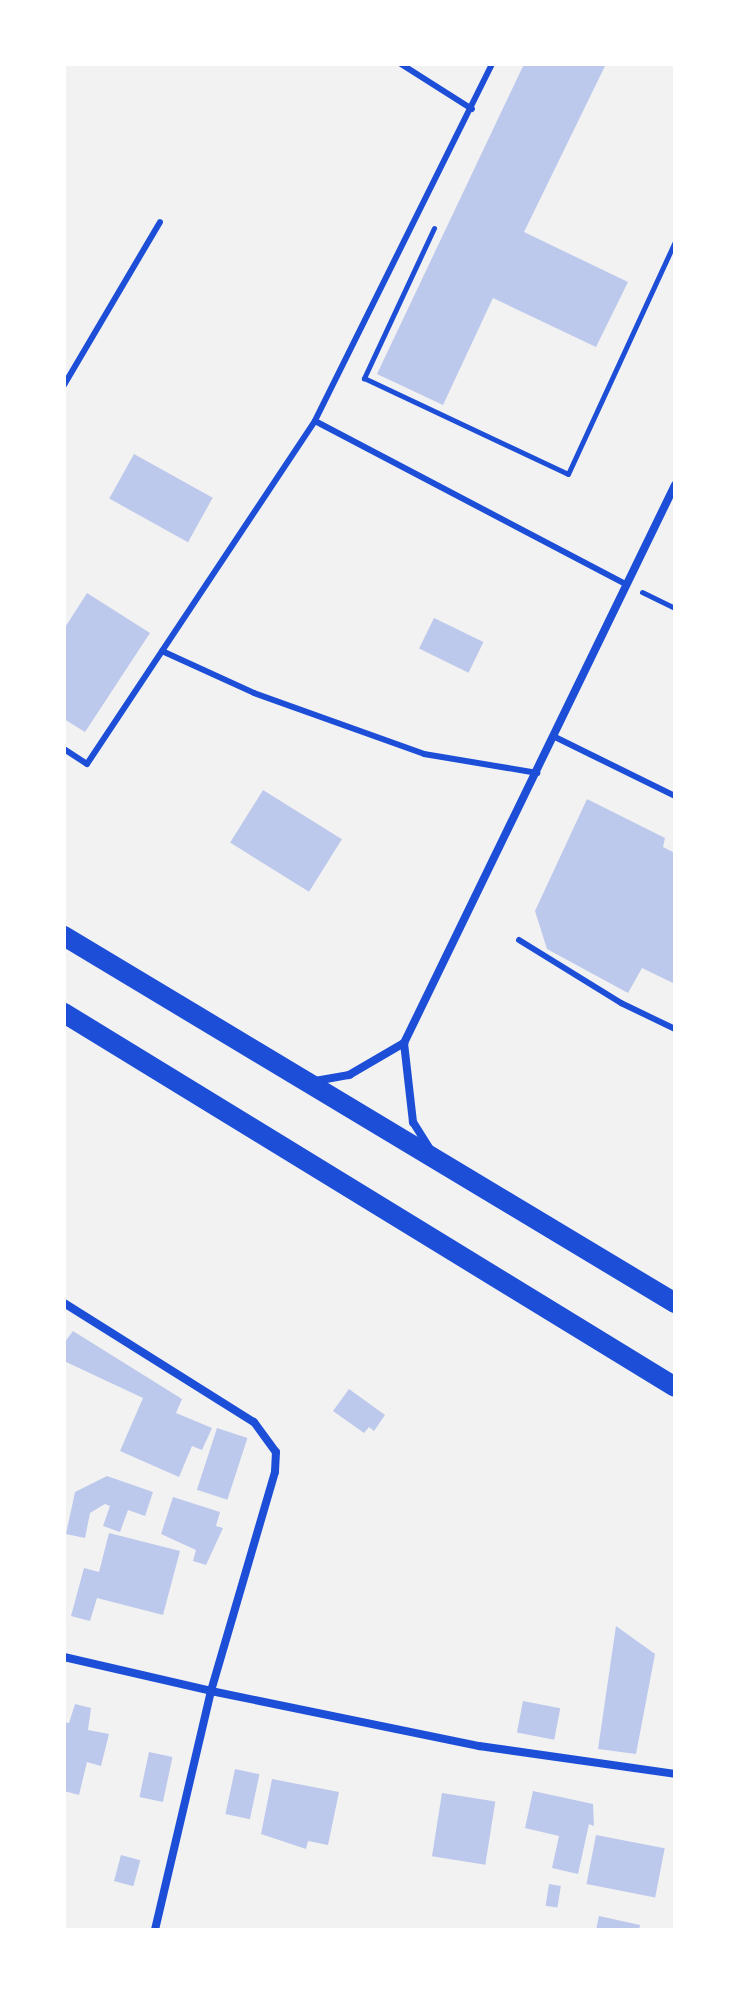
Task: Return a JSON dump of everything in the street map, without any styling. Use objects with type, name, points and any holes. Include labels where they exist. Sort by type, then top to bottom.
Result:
[{"type":"main road","points":[[64,936],[675,1303]]},
{"type":"main road","points":[[64,1013],[675,1387]]},
{"type":"street","points":[[436,1158],[413,1122],[404,1043],[675,485]]},
{"type":"street","points":[[305,1082],[349,1075],[404,1043]]},
{"type":"street","points":[[64,1303],[254,1422],[276,1452],[275,1472],[211,1691],[155,1930]]},
{"type":"street","points":[[64,1657],[211,1691],[479,1746],[675,1774]]},
{"type":"lane","points":[[401,64],[472,109]]},
{"type":"lane","points":[[64,749],[87,764],[315,421],[492,64]]},
{"type":"lane","points":[[64,385],[160,222]]},
{"type":"lane","points":[[315,421],[627,585]]},
{"type":"lane","points":[[162,651],[254,693],[424,754],[537,773]]},
{"type":"lane","points":[[555,737],[675,796]]},
{"type":"lane","points":[[519,940],[621,1003],[675,1029]]},
{"type":"path","points":[[437,221],[364,378],[568,474],[675,241]]},
{"type":"path","points":[[627,585],[675,608]]},
{"type":"building","points":[[524,64],[606,64],[524,232],[628,282],[596,347],[493,298],[443,405],[377,374]]},
{"type":"building","points":[[134,454],[213,498],[188,542],[109,499]]},
{"type":"building","points":[[87,593],[150,633],[85,732],[64,719],[64,629]]},
{"type":"building","points":[[434,618],[483,642],[469,673],[419,649]]},
{"type":"building","points":[[263,790],[342,839],[309,892],[230,843]]},
{"type":"building","points":[[587,799],[665,838],[663,847],[675,853],[675,984],[642,968],[628,993],[547,949],[535,911]]},
{"type":"building","points":[[73,1331],[182,1399],[176,1413],[212,1428],[202,1450],[192,1446],[179,1477],[120,1451],[143,1398],[64,1361],[64,1343]]},
{"type":"building","points":[[349,1389],[385,1415],[374,1431],[369,1427],[364,1433],[333,1411]]},
{"type":"building","points":[[217,1428],[247,1438],[227,1500],[197,1490]]},
{"type":"building","points":[[107,1476],[153,1492],[145,1516],[128,1510],[120,1532],[103,1526],[110,1506],[105,1504],[90,1513],[85,1538],[66,1534],[75,1492]]},
{"type":"building","points":[[173,1497],[220,1512],[216,1526],[223,1528],[206,1565],[193,1561],[196,1550],[161,1534]]},
{"type":"building","points":[[109,1533],[180,1551],[163,1615],[97,1598],[90,1621],[71,1616],[84,1568],[99,1572]]},
{"type":"building","points":[[616,1626],[655,1654],[636,1754],[598,1749]]},
{"type":"building","points":[[523,1701],[560,1708],[554,1740],[517,1732]]},
{"type":"building","points":[[75,1704],[91,1708],[88,1730],[109,1734],[101,1766],[87,1762],[79,1795],[64,1791],[64,1722],[69,1723]]},
{"type":"building","points":[[149,1752],[172,1757],[163,1802],[139,1797]]},
{"type":"building","points":[[235,1769],[259,1774],[250,1819],[225,1814]]},
{"type":"building","points":[[272,1779],[339,1792],[328,1845],[308,1841],[306,1849],[261,1834]]},
{"type":"building","points":[[533,1791],[593,1804],[594,1826],[589,1824],[578,1874],[552,1868],[559,1836],[525,1828]]},
{"type":"building","points":[[442,1793],[495,1801],[485,1865],[432,1856]]},
{"type":"building","points":[[596,1835],[665,1848],[655,1897],[586,1884]]},
{"type":"building","points":[[121,1855],[140,1860],[133,1886],[114,1881]]},
{"type":"building","points":[[549,1884],[561,1886],[557,1908],[546,1906]]},
{"type":"building","points":[[599,1916],[640,1925],[639,1930],[596,1930]]}]
